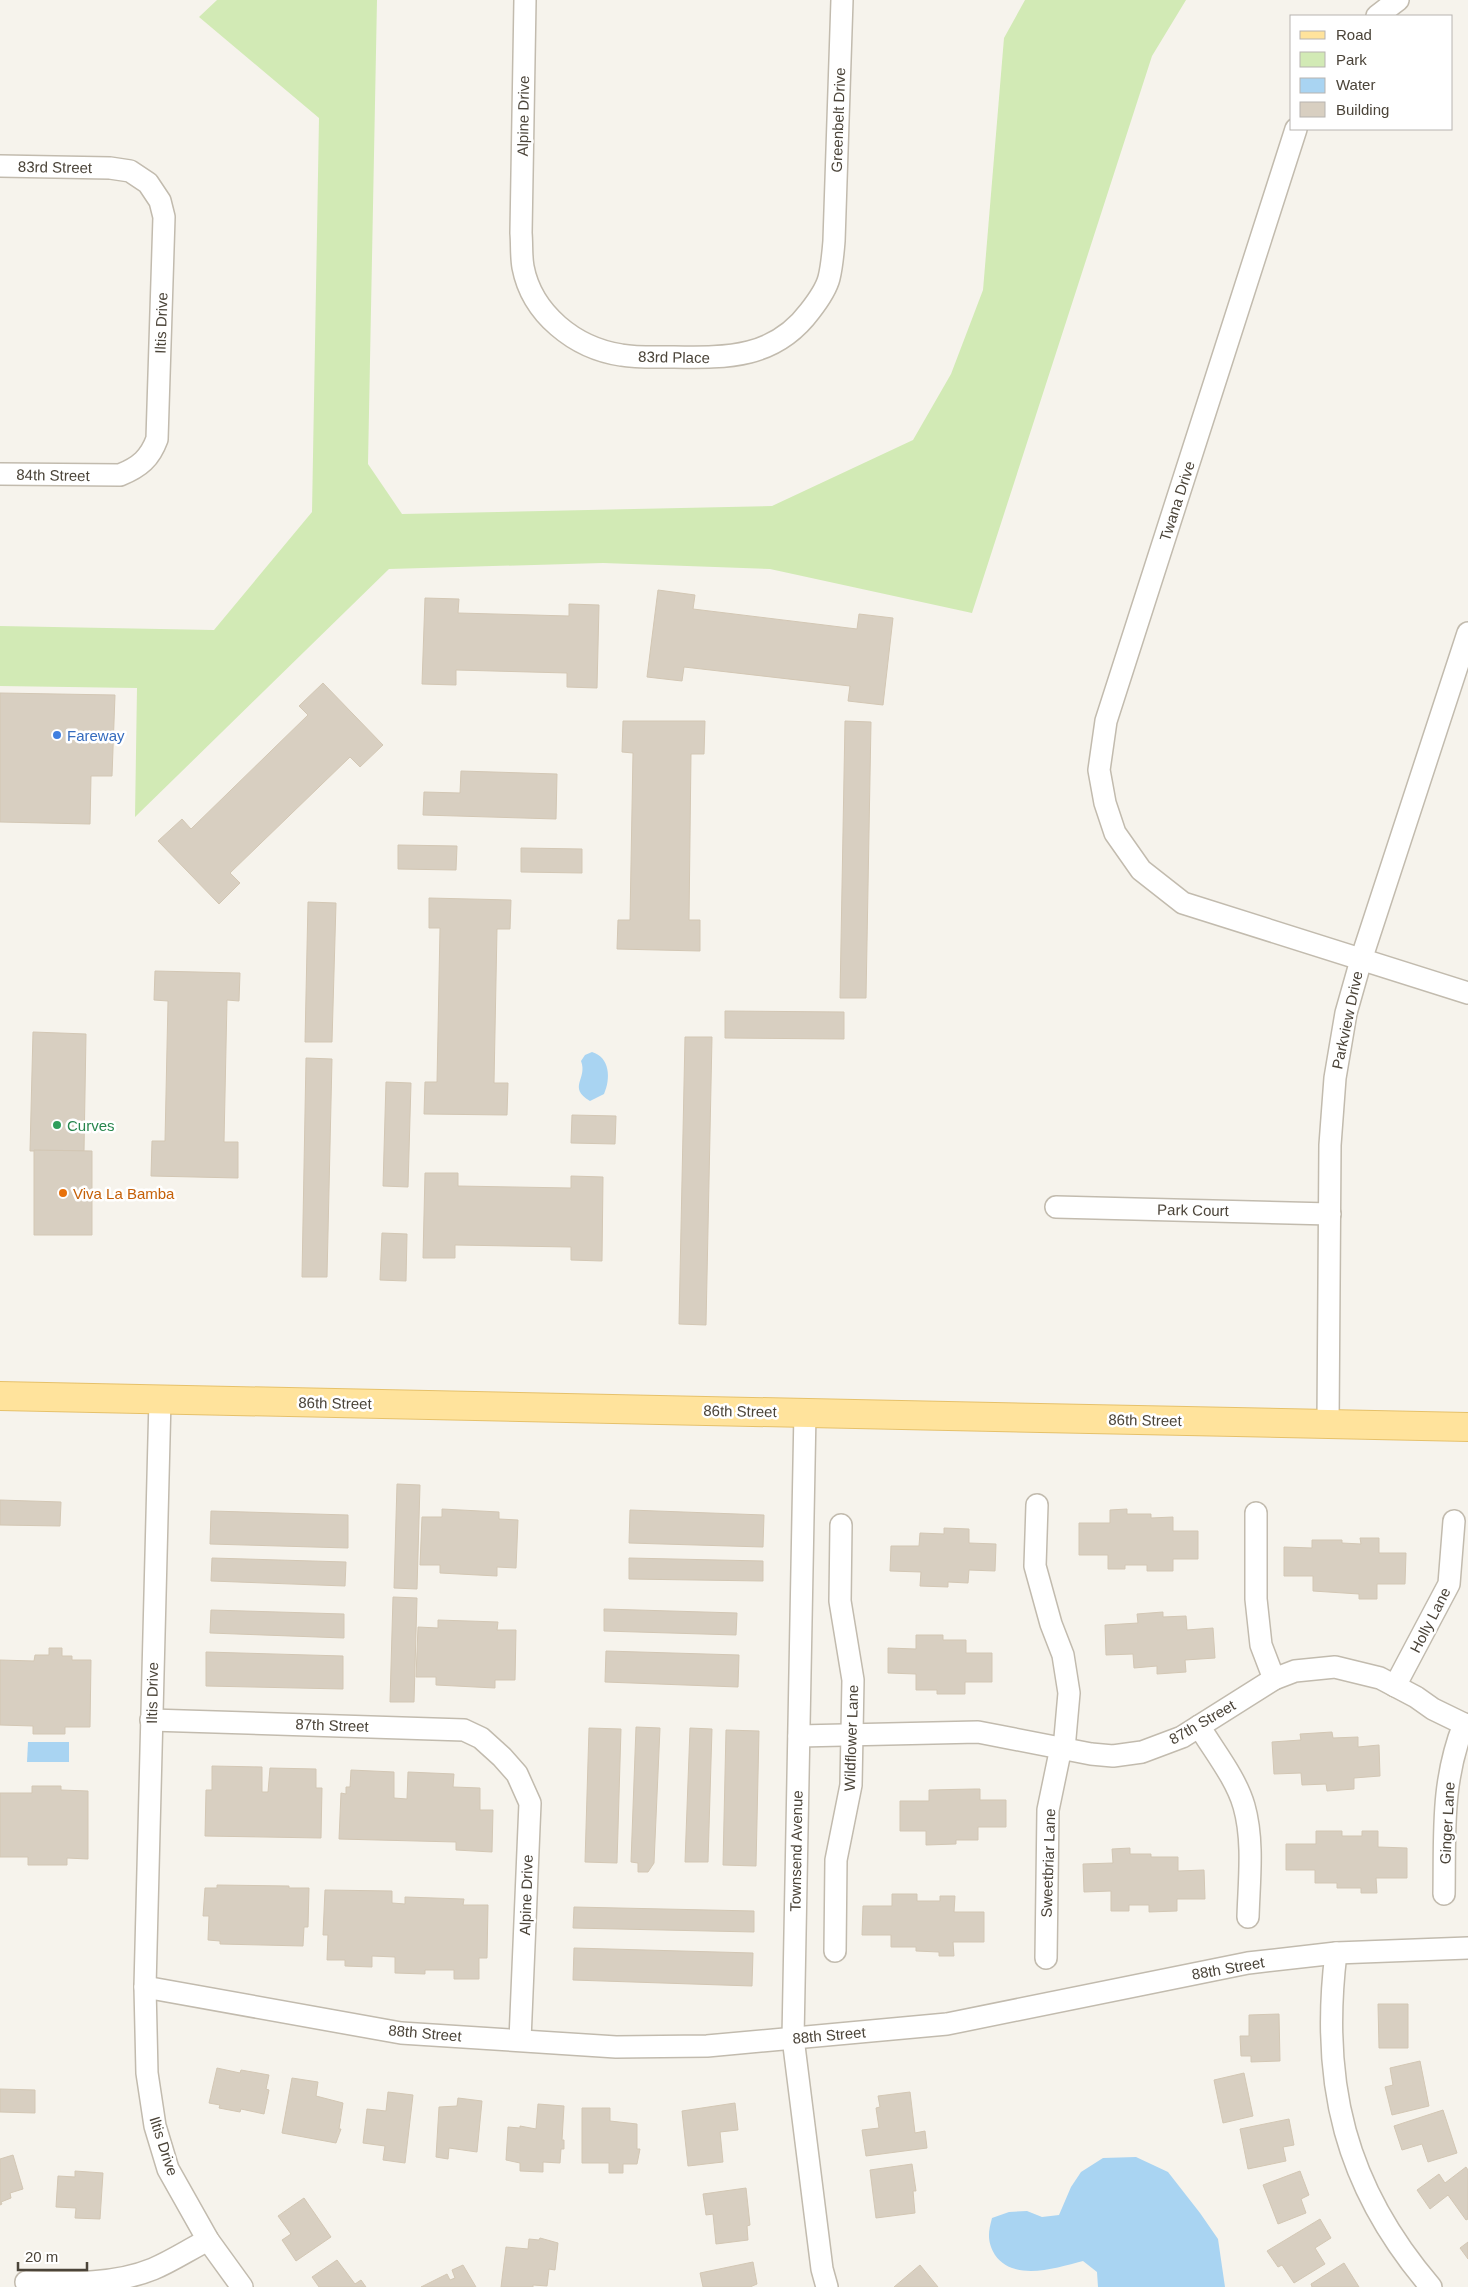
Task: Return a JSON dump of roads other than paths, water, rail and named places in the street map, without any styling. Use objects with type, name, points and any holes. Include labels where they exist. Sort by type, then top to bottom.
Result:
[{"type":"main road","name":"86th Street","points":[[4,1395],[1468,1427]]},
{"type":"street","name":"Alpine Drive","points":[[521,233],[525,0]]},
{"type":"street","name":"Greenbelt Drive","points":[[834,241],[842,0]]},
{"type":"street","points":[[1378,15],[1398,0]]},
{"type":"street","name":"Twana Drive","points":[[1296,130],[1106,721],[1100,770],[1104,804],[1115,833],[1141,870],[1183,903],[1468,993]]},
{"type":"street","name":"83rd Street","points":[[0,166],[110,168]]},
{"type":"street","name":"Iltis Drive","points":[[105,476],[120,475],[138,467],[152,453],[158,438],[164,217],[160,201],[148,183],[130,171],[110,168]]},
{"type":"street","name":"83rd Place","points":[[521,233],[523,268],[532,291],[545,314],[563,331],[584,345],[620,355],[661,357],[728,357],[754,352],[776,343],[803,321],[817,303],[829,280],[834,241]]},
{"type":"street","name":"84th Street","points":[[0,474],[105,476]]},
{"type":"street","name":"Parkview Drive","points":[[1328,1424],[1330,1145],[1335,1078],[1346,1013],[1361,960],[1468,633]]},
{"type":"street","name":"Park Court","points":[[1056,1207],[1330,1214]]},
{"type":"street","name":"Iltis Drive","points":[[160,1399],[145,1987],[147,2073],[155,2126],[168,2169],[208,2240],[242,2287]]},
{"type":"street","name":"Townsend Avenue","points":[[805,1412],[793,2038],[822,2269],[827,2287]]},
{"type":"street","name":"Sweetbriar Lane","points":[[1037,1505],[1035,1566],[1051,1624],[1063,1655],[1069,1693],[1064,1749],[1060,1757],[1048,1810],[1046,1958]]},
{"type":"street","points":[[1256,1513],[1256,1599],[1261,1645],[1274,1679]]},
{"type":"street","name":"Holly Lane","points":[[1395,1686],[1449,1584],[1454,1521]]},
{"type":"street","name":"Wildflower Lane","points":[[835,1951],[836,1860],[851,1785],[853,1680],[840,1601],[841,1525]]},
{"type":"street","name":"87th Street","points":[[799,1736],[978,1732],[1064,1749],[1113,1756],[1142,1752],[1182,1737],[1274,1679],[1295,1671],[1335,1667],[1380,1678],[1416,1697],[1433,1709],[1466,1725]]},
{"type":"street","name":"87th Street","points":[[151,1720],[464,1730],[481,1738],[502,1757]]},
{"type":"street","name":"Ginger Lane","points":[[1444,1894],[1446,1786],[1454,1749],[1466,1725]]},
{"type":"street","points":[[1199,1726],[1230,1777],[1244,1806],[1249,1839],[1248,1917]]},
{"type":"street","name":"Alpine Drive","points":[[502,1757],[517,1774],[530,1803],[520,2040]]},
{"type":"street","name":"88th Street","points":[[145,1987],[400,2033],[616,2047],[707,2046],[947,2024],[1248,1963],[1336,1953],[1468,1948]]},
{"type":"street","points":[[1336,1953],[1330,1994],[1330,2035],[1333,2076],[1341,2117],[1353,2157],[1369,2196],[1389,2232],[1413,2266],[1431,2287]]},
{"type":"street","points":[[26,2282],[78,2283],[128,2276],[152,2269],[208,2240]]},
{"type":"water","points":[[592,1052],[598,1055],[606,1064],[608,1082],[604,1094],[590,1101],[583,1096],[579,1087],[582,1073],[581,1061],[585,1055]]},
{"type":"water","points":[[28,1742],[69,1742],[69,1762],[27,1762]]},
{"type":"water","points":[[1136,2157],[1168,2172],[1218,2239],[1225,2287],[1098,2287],[1097,2272],[1083,2261],[1061,2267],[1024,2271],[1003,2263],[995,2255],[989,2237],[992,2218],[1009,2212],[1027,2211],[1042,2217],[1059,2215],[1071,2187],[1081,2172],[1103,2158]]},
{"type":"place","name":"Fareway","points":[[57,735]]},
{"type":"place","name":"Curves","points":[[57,1125]]},
{"type":"place","name":"Viva La Bamba","points":[[63,1193]]}]
